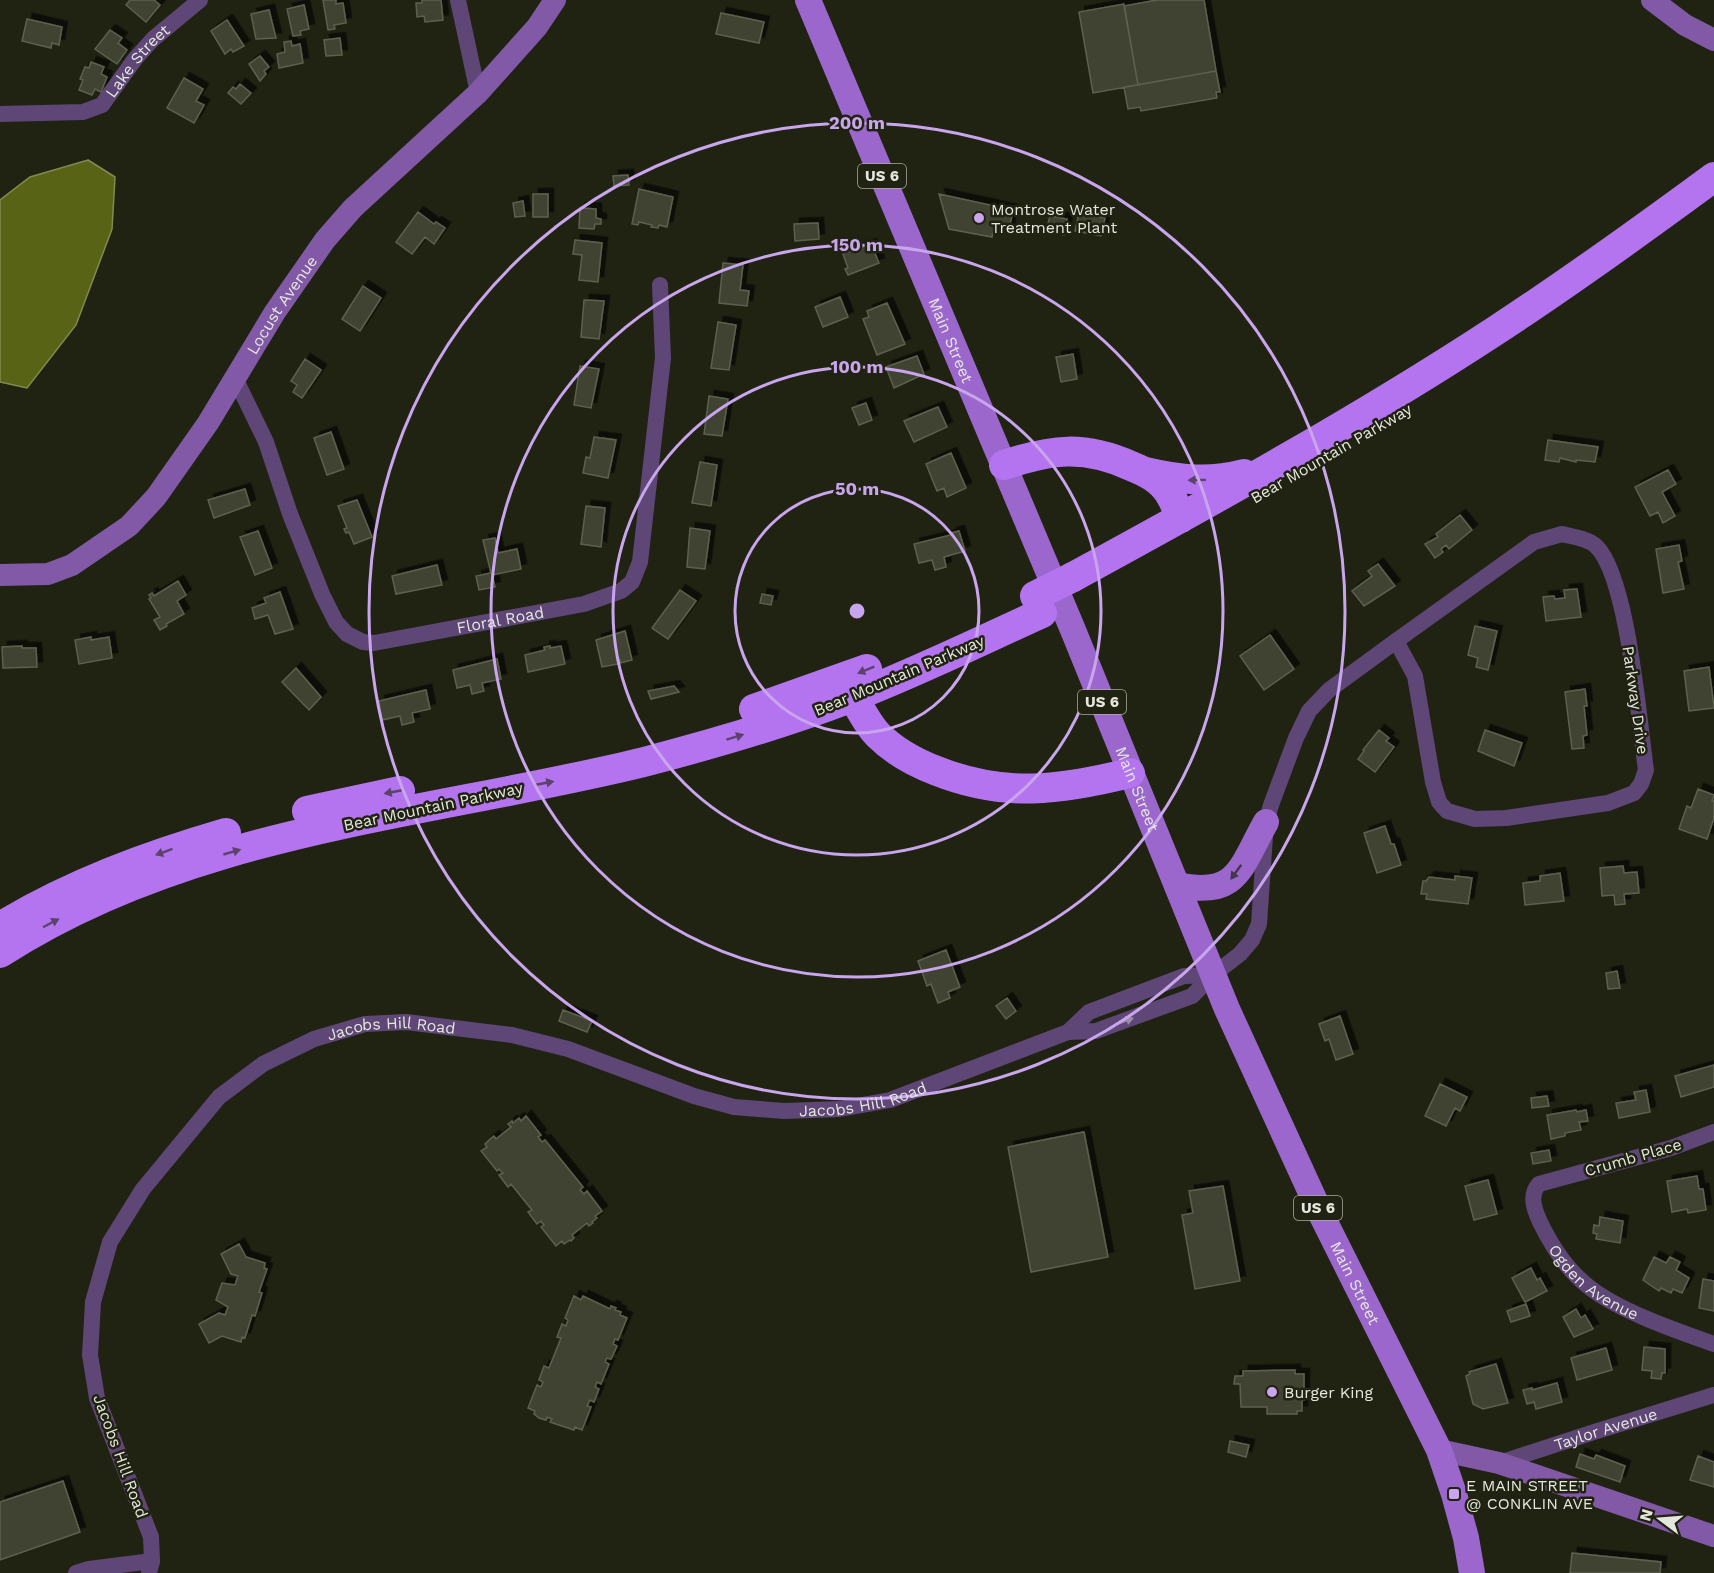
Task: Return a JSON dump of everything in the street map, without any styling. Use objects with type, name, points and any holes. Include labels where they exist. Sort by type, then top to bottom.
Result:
[{"type":"highway","name":"Bear Mountain Parkway","points":[[1077,586],[1182,518],[1275,465],[1494,331],[1574,278],[1714,177]]},
{"type":"highway","name":"Bear Mountain Parkway","points":[[0,953],[41,928],[93,902],[205,860],[378,816],[651,760],[739,735],[853,697],[924,668],[1038,605],[1265,492],[1414,404],[1584,294],[1714,200]]},
{"type":"highway","points":[[1004,465],[1047,453],[1077,450],[1107,456],[1154,477],[1169,492],[1182,518]]},
{"type":"highway","points":[[1143,471],[1171,478],[1201,481],[1233,477],[1275,465]]},
{"type":"highway","name":"Bear Mountain Parkway","points":[[0,927],[26,911],[107,872],[191,843],[355,800],[642,741],[778,702],[1038,605]]},
{"type":"highway","points":[[853,697],[871,727],[892,747],[927,767],[969,781],[1001,788],[1032,789],[1081,784],[1130,773]]},
{"type":"main road","name":"Main Street","points":[[808,0],[1073,630],[1254,1070],[1319,1210],[1439,1450],[1463,1527],[1472,1573]]},
{"type":"main road","points":[[1177,885],[1208,890],[1229,882],[1266,822]]},
{"type":"street","name":"Lake Street","points":[[0,114],[83,112],[102,105],[135,59],[153,39],[200,0]]},
{"type":"street","points":[[458,0],[478,93]]},
{"type":"street","name":"Locust Avenue","points":[[0,575],[48,574],[72,565],[129,526],[162,488],[208,423],[275,312],[332,232],[353,208],[478,93],[537,27],[555,0]]},
{"type":"street","points":[[1652,0],[1685,25],[1714,40]]},
{"type":"street","name":"Floral Road","points":[[235,378],[266,441],[290,514],[322,594],[336,622],[347,634],[363,642],[374,643],[584,604],[621,591],[632,582],[640,562],[663,358],[660,285]]},
{"type":"street","name":"Parkway Drive","points":[[1214,975],[1240,954],[1252,940],[1259,924],[1266,822],[1296,738],[1309,711],[1329,690],[1396,641],[1534,542],[1562,534],[1586,540],[1597,546],[1605,559],[1618,590],[1632,665],[1646,770],[1641,784],[1634,793],[1608,803],[1506,818],[1475,819],[1448,810],[1439,802],[1433,782],[1415,675],[1396,641]]},
{"type":"street","name":"Jacobs Hill Road","points":[[76,1573],[89,1569],[151,1567],[151,1537],[98,1398],[90,1355],[93,1302],[110,1242],[143,1189],[219,1097],[263,1064],[314,1039],[365,1023],[406,1022],[512,1035],[568,1049],[694,1096],[734,1107],[784,1111],[840,1110],[890,1100],[1068,1032],[1096,1031],[1192,996],[1214,975]]},
{"type":"street","name":"Crumb Place","points":[[1551,1181],[1671,1148],[1714,1132]]},
{"type":"street","name":"Ogden Avenue","points":[[1551,1181],[1539,1184],[1533,1190],[1532,1197],[1537,1216],[1549,1241],[1567,1265],[1589,1287],[1611,1301],[1677,1331],[1714,1344]]},
{"type":"street","name":"Taylor Avenue","points":[[1499,1463],[1714,1395]]},
{"type":"street","points":[[1439,1450],[1499,1463],[1714,1536]]},
{"type":"shaded area","points":[[88,160],[115,177],[112,229],[76,325],[27,388],[0,382],[0,200],[30,177]]},
{"type":"building","points":[[130,0],[154,0],[160,5],[146,22],[126,5]]},
{"type":"building","points":[[323,0],[336,0],[336,4],[343,3],[346,23],[334,25],[335,29],[328,30]]},
{"type":"building","points":[[422,0],[441,0],[443,20],[425,22],[424,16],[417,17],[416,3],[422,3]]},
{"type":"building","points":[[1157,0],[1204,0],[1216,71],[1138,85],[1124,6]]},
{"type":"building","points":[[1124,4],[1138,85],[1093,93],[1079,12]]},
{"type":"building","points":[[304,5],[309,29],[300,31],[301,35],[293,36],[287,9]]},
{"type":"building","points":[[269,10],[276,38],[256,39],[251,14]]},
{"type":"building","points":[[721,13],[764,22],[759,43],[716,34]]},
{"type":"building","points":[[27,19],[62,27],[59,45],[52,43],[51,48],[22,41]]},
{"type":"building","points":[[227,20],[244,46],[233,52],[231,49],[225,54],[211,31]]},
{"type":"building","points":[[110,30],[122,38],[118,43],[127,50],[117,64],[95,49]]},
{"type":"building","points":[[340,38],[342,55],[326,56],[324,40]]},
{"type":"building","points":[[291,41],[292,46],[300,44],[303,63],[279,68],[277,54],[285,52],[284,42]]},
{"type":"building","points":[[260,56],[269,67],[264,71],[266,74],[260,81],[249,64]]},
{"type":"building","points":[[91,62],[104,67],[101,74],[107,77],[101,92],[95,89],[92,95],[79,90],[83,80],[80,79],[85,67],[89,68]]},
{"type":"building","points":[[1216,71],[1220,92],[1216,92],[1217,98],[1141,111],[1140,107],[1128,109],[1124,87]]},
{"type":"building","points":[[184,78],[203,89],[196,101],[204,105],[194,123],[167,108]]},
{"type":"building","points":[[240,84],[251,93],[241,104],[228,93]]},
{"type":"building","points":[[628,175],[629,185],[614,186],[613,176]]},
{"type":"building","points":[[639,189],[673,197],[667,227],[659,225],[658,228],[651,227],[652,225],[639,222],[638,225],[632,224]]},
{"type":"building","points":[[533,194],[548,194],[548,217],[533,217]]},
{"type":"building","name":"Montrose Water Treatment Plant","points":[[939,194],[1013,210],[1009,229],[994,226],[992,237],[949,229]]},
{"type":"building","points":[[523,201],[525,216],[515,217],[513,203]]},
{"type":"building","points":[[580,208],[596,209],[596,218],[601,219],[601,224],[595,224],[594,229],[579,228]]},
{"type":"building","points":[[418,212],[434,224],[436,222],[445,228],[434,244],[425,237],[412,254],[396,242]]},
{"type":"building","points":[[1079,213],[1105,218],[1101,236],[1075,231]]},
{"type":"building","points":[[1050,216],[1067,219],[1064,235],[1046,231]]},
{"type":"building","points":[[818,223],[819,239],[795,241],[794,224]]},
{"type":"building","points":[[575,240],[602,243],[598,282],[579,280],[582,255],[573,254]]},
{"type":"building","points":[[871,244],[879,263],[848,275],[843,254]]},
{"type":"building","points":[[723,263],[743,265],[740,290],[749,291],[747,306],[719,303]]},
{"type":"building","points":[[363,286],[381,298],[360,331],[342,319]]},
{"type":"building","points":[[840,297],[848,317],[823,327],[815,307]]},
{"type":"building","points":[[584,300],[604,301],[599,339],[581,337]]},
{"type":"building","points":[[887,303],[905,344],[877,355],[863,319],[869,317],[867,311]]},
{"type":"building","points":[[718,322],[736,325],[729,370],[711,368]]},
{"type":"building","points":[[1073,354],[1077,379],[1061,382],[1056,357]]},
{"type":"building","points":[[917,356],[924,374],[894,388],[886,367]]},
{"type":"building","points":[[305,359],[321,370],[302,398],[293,392],[297,385],[291,381]]},
{"type":"building","points":[[580,366],[599,369],[591,408],[574,405]]},
{"type":"building","points":[[709,396],[728,399],[722,436],[704,434]]},
{"type":"building","points":[[866,403],[872,420],[859,425],[852,408]]},
{"type":"building","points":[[938,407],[947,427],[914,442],[904,421]]},
{"type":"building","points":[[331,432],[344,469],[327,475],[314,438]]},
{"type":"building","points":[[594,437],[616,440],[608,478],[583,473],[586,457],[590,458]]},
{"type":"building","points":[[1548,440],[1598,447],[1595,462],[1576,460],[1576,462],[1560,458],[1559,462],[1545,460]]},
{"type":"building","points":[[951,453],[966,488],[947,497],[944,488],[937,491],[926,464]]},
{"type":"building","points":[[700,462],[717,465],[711,506],[692,503]]},
{"type":"building","points":[[1668,470],[1676,484],[1662,492],[1675,516],[1663,523],[1658,512],[1650,516],[1635,487]]},
{"type":"building","points":[[245,489],[250,505],[214,518],[208,500]]},
{"type":"building","points":[[357,500],[372,537],[354,544],[349,532],[346,533],[344,529],[347,528],[338,506]]},
{"type":"building","points":[[586,506],[605,508],[601,547],[581,544]]},
{"type":"building","points":[[1460,515],[1472,530],[1449,549],[1446,545],[1441,549],[1443,552],[1435,558],[1425,544],[1438,537],[1436,534]]},
{"type":"building","points":[[690,528],[710,531],[705,569],[687,567]]},
{"type":"building","points":[[258,531],[272,568],[255,575],[240,537]]},
{"type":"building","points":[[959,531],[965,551],[944,557],[946,567],[935,570],[932,560],[919,563],[914,544]]},
{"type":"building","points":[[495,538],[498,553],[517,549],[521,569],[492,575],[495,587],[479,590],[476,576],[491,573],[483,540]]},
{"type":"building","points":[[1679,545],[1682,561],[1678,562],[1684,589],[1663,593],[1656,549]]},
{"type":"building","points":[[1378,564],[1395,586],[1364,606],[1352,591],[1372,576],[1368,571]]},
{"type":"building","points":[[437,565],[442,585],[396,594],[392,576]]},
{"type":"building","points":[[178,581],[186,595],[177,601],[184,614],[160,630],[154,620],[160,617],[149,595],[152,593],[154,596]]},
{"type":"building","points":[[1577,589],[1581,617],[1546,621],[1543,597],[1565,598],[1564,590]]},
{"type":"building","points":[[680,590],[696,601],[668,639],[652,628]]},
{"type":"building","points":[[280,592],[293,629],[275,634],[268,615],[255,619],[252,608],[266,603],[264,598]]},
{"type":"building","points":[[762,594],[773,596],[771,605],[760,603]]},
{"type":"building","points":[[1475,626],[1497,631],[1488,670],[1476,667],[1478,658],[1468,655]]},
{"type":"building","points":[[625,631],[632,660],[620,663],[620,660],[617,660],[618,664],[602,667],[596,640]]},
{"type":"building","points":[[1270,635],[1294,669],[1264,690],[1240,656]]},
{"type":"building","points":[[91,637],[91,640],[109,637],[112,658],[79,664],[75,640]]},
{"type":"building","points":[[22,646],[22,648],[36,648],[37,667],[3,668],[2,647]]},
{"type":"building","points":[[550,646],[550,648],[561,646],[565,664],[528,672],[525,655],[545,650],[544,647]]},
{"type":"building","points":[[497,659],[501,679],[482,683],[484,691],[472,694],[470,685],[457,688],[453,670]]},
{"type":"building","points":[[1709,667],[1714,708],[1689,711],[1684,671]]},
{"type":"building","points":[[296,668],[321,697],[309,710],[282,682]]},
{"type":"building","points":[[674,686],[679,692],[651,699],[648,691]]},
{"type":"building","points":[[1585,689],[1587,735],[1583,736],[1584,748],[1572,749],[1565,692]]},
{"type":"building","points":[[426,690],[430,709],[412,713],[414,722],[402,725],[400,716],[382,720],[379,701]]},
{"type":"building","points":[[1379,730],[1389,738],[1386,741],[1394,747],[1375,772],[1358,759]]},
{"type":"building","points":[[1485,730],[1522,743],[1514,766],[1478,751]]},
{"type":"building","points":[[1698,789],[1714,795],[1712,801],[1714,801],[1714,818],[1707,839],[1679,829],[1687,806],[1691,808]]},
{"type":"building","points":[[1385,826],[1401,865],[1377,873],[1364,833]]},
{"type":"building","points":[[1623,866],[1624,873],[1637,872],[1639,893],[1624,894],[1625,904],[1615,905],[1614,895],[1602,896],[1600,868]]},
{"type":"building","points":[[1560,873],[1564,901],[1525,905],[1523,883],[1540,881],[1540,876]]},
{"type":"building","points":[[1455,876],[1472,878],[1468,904],[1426,899],[1427,894],[1421,894],[1423,881],[1429,877],[1455,880]]},
{"type":"building","points":[[946,950],[960,987],[948,992],[950,998],[938,1003],[931,984],[927,986],[918,961]]},
{"type":"building","points":[[1617,971],[1620,988],[1608,989],[1606,973]]},
{"type":"building","points":[[1007,998],[1016,1011],[1006,1019],[996,1006]]},
{"type":"building","points":[[563,1010],[592,1021],[587,1032],[559,1021]]},
{"type":"building","points":[[1340,1016],[1353,1054],[1336,1060],[1329,1039],[1325,1041],[1319,1024]]},
{"type":"building","points":[[1714,1065],[1714,1087],[1681,1097],[1675,1076]]},
{"type":"building","points":[[1440,1084],[1467,1097],[1460,1111],[1455,1108],[1446,1126],[1425,1116]]},
{"type":"building","points":[[1646,1090],[1650,1112],[1619,1118],[1616,1103],[1636,1100],[1634,1092]]},
{"type":"building","points":[[1547,1096],[1549,1106],[1532,1108],[1531,1098]]},
{"type":"building","points":[[1576,1110],[1577,1112],[1586,1110],[1588,1121],[1579,1122],[1581,1130],[1551,1139],[1547,1115]]},
{"type":"building","points":[[526,1116],[541,1135],[538,1137],[542,1142],[545,1140],[583,1187],[580,1190],[584,1194],[587,1191],[602,1211],[595,1216],[597,1218],[593,1223],[589,1226],[587,1223],[572,1235],[574,1238],[571,1241],[564,1244],[562,1241],[556,1246],[541,1227],[544,1225],[541,1221],[537,1224],[528,1212],[532,1210],[511,1184],[508,1187],[499,1175],[503,1173],[499,1169],[497,1171],[481,1151],[487,1147],[485,1144],[494,1136],[496,1139],[511,1127],[508,1124],[519,1118],[521,1121]]},
{"type":"building","points":[[1084,1132],[1108,1257],[1031,1272],[1008,1147]]},
{"type":"building","points":[[1549,1150],[1551,1161],[1533,1164],[1531,1153]]},
{"type":"building","points":[[1697,1176],[1699,1189],[1703,1189],[1706,1210],[1688,1213],[1687,1209],[1672,1212],[1667,1181]]},
{"type":"building","points":[[1488,1180],[1497,1214],[1474,1220],[1465,1186]]},
{"type":"building","points":[[1223,1186],[1240,1281],[1195,1289],[1182,1215],[1193,1213],[1189,1191]]},
{"type":"building","points":[[1600,1217],[1623,1221],[1620,1243],[1596,1239],[1597,1234],[1593,1233],[1594,1225],[1599,1226]]},
{"type":"building","points":[[239,1244],[246,1257],[265,1263],[264,1268],[267,1269],[259,1292],[262,1293],[255,1316],[252,1315],[245,1338],[242,1337],[241,1342],[222,1336],[209,1343],[199,1324],[219,1313],[225,1315],[228,1307],[216,1300],[222,1283],[235,1285],[238,1276],[231,1274],[221,1254]]},
{"type":"building","points":[[1654,1257],[1666,1263],[1670,1257],[1680,1262],[1676,1270],[1689,1278],[1682,1293],[1673,1289],[1671,1293],[1661,1288],[1659,1291],[1643,1280]]},
{"type":"building","points":[[1531,1268],[1537,1280],[1540,1278],[1547,1291],[1525,1302],[1512,1278]]},
{"type":"building","points":[[1703,1279],[1714,1281],[1714,1311],[1699,1308]]},
{"type":"building","points":[[1703,1279],[1714,1281],[1714,1311],[1699,1308]]},
{"type":"building","points":[[574,1296],[581,1300],[583,1296],[610,1309],[611,1306],[616,1308],[615,1310],[621,1312],[620,1315],[627,1318],[618,1340],[615,1339],[613,1344],[617,1346],[611,1359],[607,1358],[605,1362],[609,1364],[601,1384],[597,1382],[595,1387],[599,1389],[594,1402],[590,1400],[587,1406],[591,1407],[582,1430],[575,1427],[574,1430],[550,1422],[552,1419],[547,1417],[546,1420],[539,1418],[534,1414],[535,1411],[528,1408],[537,1385],[541,1387],[543,1382],[539,1380],[544,1366],[549,1368],[561,1338],[557,1337],[562,1324],[566,1326],[568,1320],[565,1318]]},
{"type":"building","points":[[1526,1304],[1530,1316],[1511,1322],[1507,1311]]},
{"type":"building","points":[[1576,1309],[1581,1318],[1585,1315],[1593,1329],[1574,1337],[1563,1317]]},
{"type":"building","points":[[1644,1347],[1665,1349],[1665,1373],[1662,1373],[1661,1379],[1651,1378],[1652,1371],[1642,1370]]},
{"type":"building","points":[[1606,1348],[1612,1370],[1577,1380],[1571,1358]]},
{"type":"building","points":[[1496,1364],[1508,1403],[1483,1409],[1473,1404],[1466,1376],[1470,1374],[1469,1372]]},
{"type":"building","name":"Burger King","points":[[1295,1370],[1295,1374],[1304,1374],[1302,1411],[1297,1411],[1297,1414],[1267,1414],[1267,1407],[1241,1407],[1240,1384],[1234,1384],[1235,1376],[1243,1376],[1243,1371]]},
{"type":"building","points":[[1557,1383],[1562,1402],[1536,1409],[1534,1402],[1527,1404],[1523,1390],[1532,1388],[1532,1390]]},
{"type":"building","points":[[1230,1441],[1249,1445],[1246,1457],[1228,1452]]},
{"type":"building","points":[[1580,1454],[1594,1459],[1596,1455],[1625,1466],[1620,1482],[1576,1467]]},
{"type":"building","points":[[1698,1456],[1714,1462],[1714,1487],[1690,1480]]},
{"type":"building","points":[[1698,1456],[1714,1462],[1714,1487],[1690,1480]]},
{"type":"building","points":[[63,1481],[80,1532],[0,1560],[0,1502]]},
{"type":"building","points":[[1572,1553],[1661,1562],[1660,1573],[1570,1573]]},
{"type":"building","points":[[1572,1553],[1661,1562],[1660,1573],[1570,1573]]},
{"type":"place","name":"Montrose Water Treatment Plant","points":[[979,218]]},
{"type":"place","name":"Burger King","points":[[1272,1392]]},
{"type":"place","name":"E MAIN STREET @ CONKLIN AVE","points":[[1454,1494]]}]
